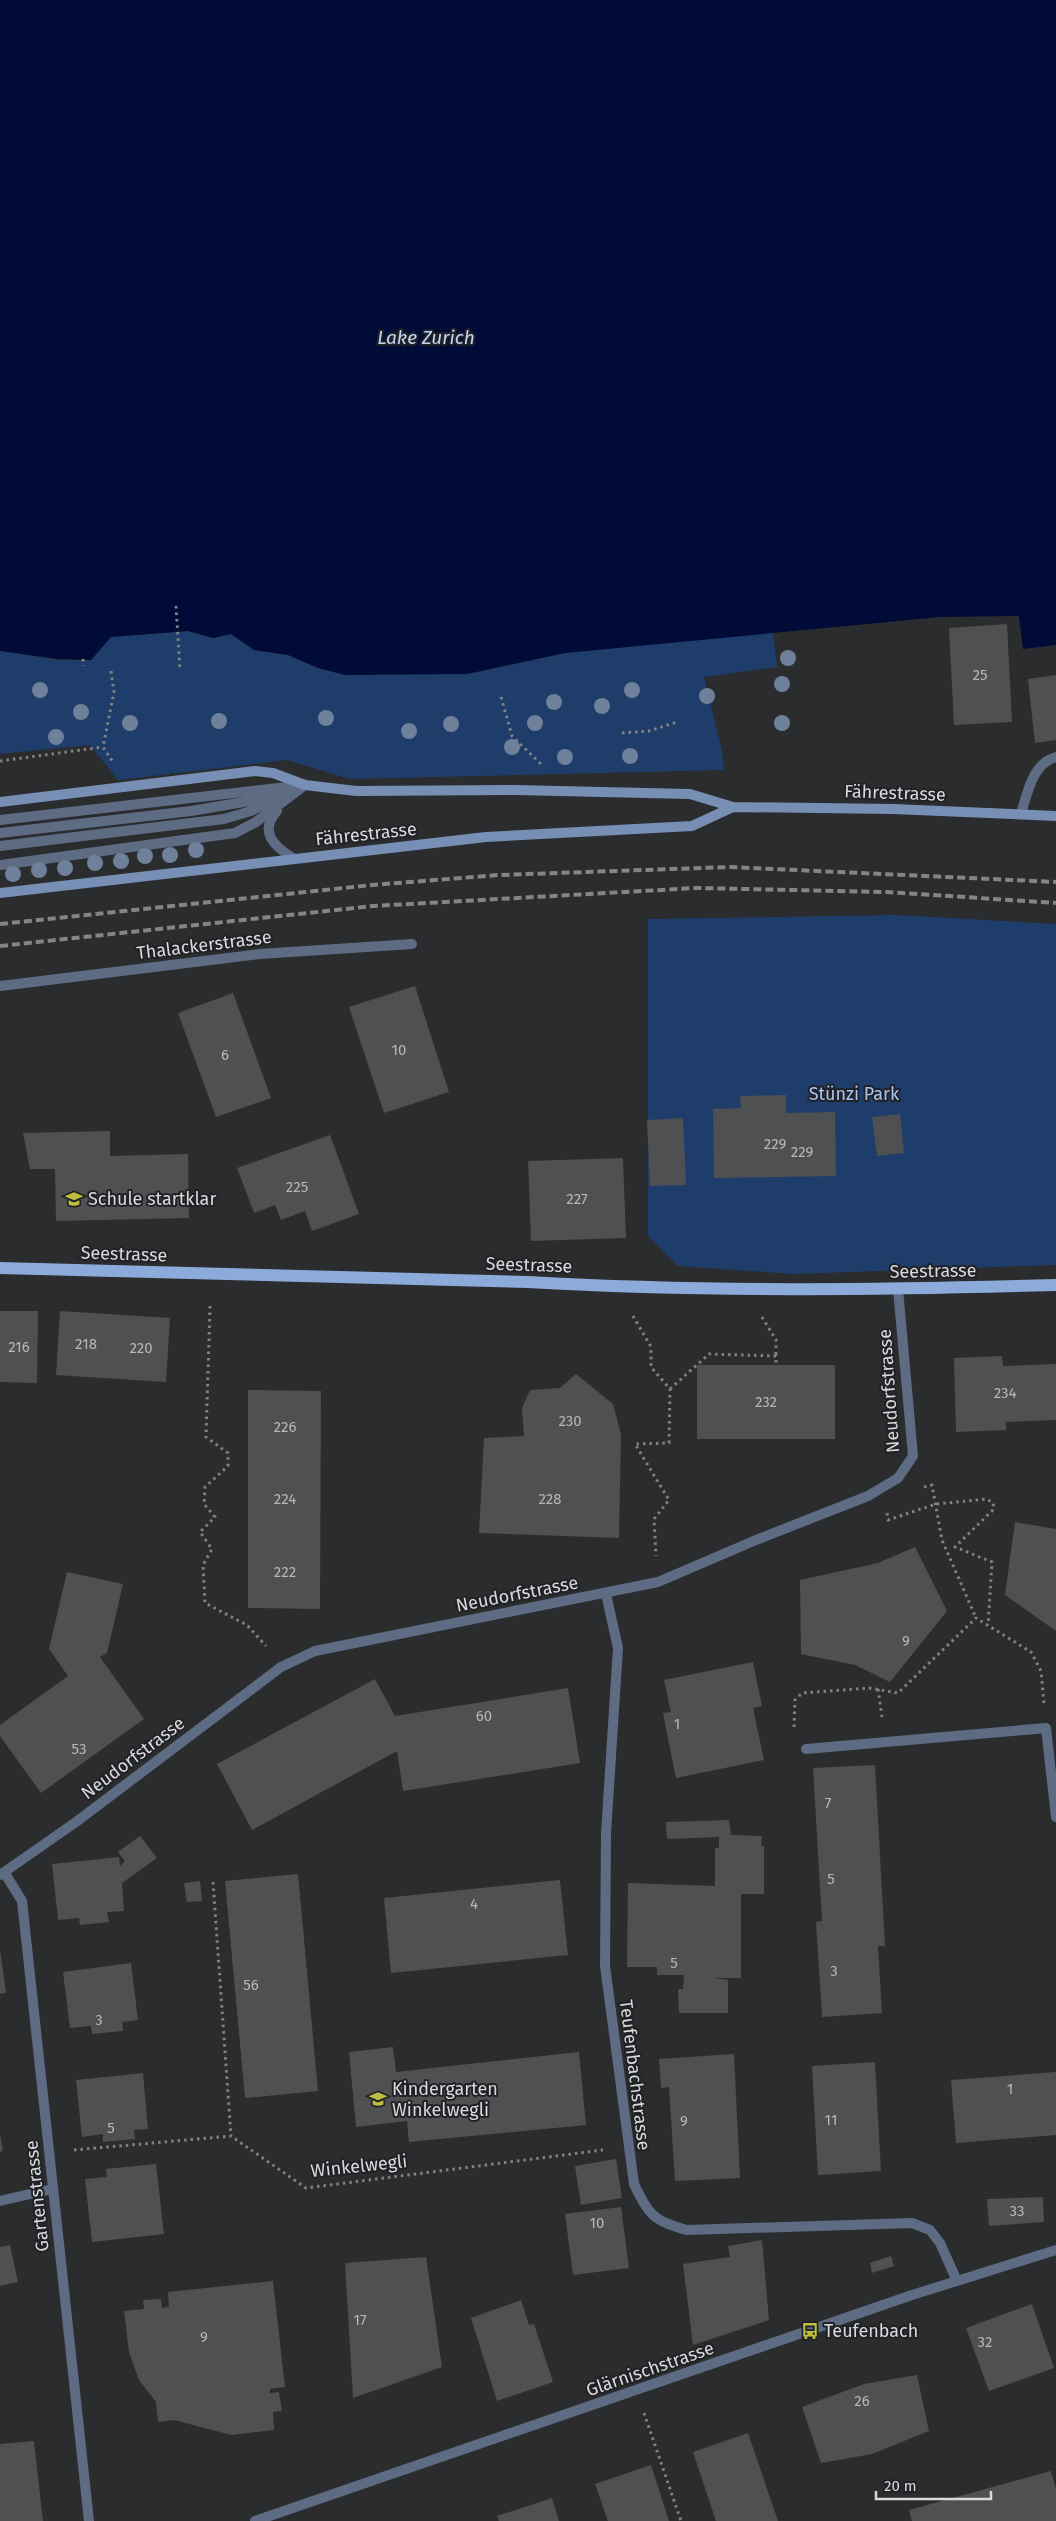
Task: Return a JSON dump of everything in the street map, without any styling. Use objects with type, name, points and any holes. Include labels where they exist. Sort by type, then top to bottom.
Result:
[{"type":"main road","name":"Seestrasse","points":[[0,1268],[528,1282],[600,1286],[898,1289],[1056,1285]]},
{"type":"street","points":[[1021,814],[1031,782],[1041,766],[1056,757]]},
{"type":"street","name":"Fährestrasse","points":[[0,802],[255,771],[273,773],[305,785],[356,791],[515,790],[690,794],[733,807],[826,807],[1056,816]]},
{"type":"street","points":[[0,820],[245,790],[305,785]]},
{"type":"street","points":[[0,833],[224,806],[256,800],[305,785]]},
{"type":"street","points":[[0,846],[224,819],[251,811],[305,785]]},
{"type":"street","points":[[293,858],[272,843],[269,829],[270,818],[305,785]]},
{"type":"street","points":[[0,864],[235,833],[256,822],[305,785]]},
{"type":"street","name":"Fährestrasse","points":[[0,893],[486,837],[692,826],[733,807]]},
{"type":"street","name":"Thalackerstrasse","points":[[0,986],[260,954],[412,944]]},
{"type":"street","name":"Neudorfstrasse","points":[[2,1874],[76,1822],[281,1667],[315,1651],[358,1641],[606,1594],[658,1582],[756,1540],[868,1496],[898,1478],[913,1456],[898,1289]]},
{"type":"street","name":"Teufenbachstrasse","points":[[606,1594],[618,1648],[606,1833],[604,1966],[634,2184],[645,2208],[662,2223],[687,2230],[912,2223],[930,2230],[940,2243],[956,2281]]},
{"type":"street","points":[[806,1749],[961,1737],[1046,1728],[1056,1817]]},
{"type":"street","name":"Gartenstrasse","points":[[2,1874],[22,1901],[89,2521]]},
{"type":"street","points":[[0,2201],[52,2189]]},
{"type":"street","name":"Glärnischstrasse","points":[[254,2521],[956,2281],[1056,2250]]},
{"type":"path","points":[[176,606],[180,670]]},
{"type":"path","points":[[83,660],[83,666]]},
{"type":"path","points":[[0,761],[103,747],[114,692],[111,671]]},
{"type":"path","points":[[500,697],[512,736],[544,768]]},
{"type":"path","points":[[622,733],[649,731],[677,722]]},
{"type":"path","points":[[210,1306],[206,1437],[228,1453],[228,1466],[205,1487],[204,1504],[215,1517],[200,1532],[212,1549],[203,1565],[205,1603],[247,1625],[266,1646]]},
{"type":"path","points":[[633,1316],[652,1347],[651,1367],[670,1390],[669,1442],[635,1444],[669,1500],[654,1519],[654,1537]]},
{"type":"path","points":[[762,1317],[776,1340],[776,1365]]},
{"type":"path","points":[[670,1390],[709,1354],[776,1356]]},
{"type":"path","points":[[918,1491],[922,1487],[932,1485],[942,1540],[976,1618],[1031,1652],[1041,1671],[1043,1690]]},
{"type":"path","points":[[894,1508],[887,1512],[888,1520],[936,1504],[986,1499],[993,1503],[994,1509],[955,1547],[947,1551]]},
{"type":"path","points":[[955,1547],[992,1562],[988,1625]]},
{"type":"path","points":[[799,1730],[794,1726],[795,1700],[802,1693],[869,1688],[898,1693],[976,1618]]},
{"type":"path","points":[[878,1689],[880,1704]]},
{"type":"path","points":[[48,2152],[231,2136],[213,1882]]},
{"type":"path","name":"Winkelwegli","points":[[231,2136],[306,2188],[628,2146]]},
{"type":"path","points":[[637,2391],[681,2521]]},
{"type":"green space","points":[[188,631],[213,638],[231,634],[254,650],[288,655],[318,668],[467,674],[565,653],[773,632],[777,667],[704,677],[722,751],[724,770],[350,779],[287,760],[118,780],[90,745],[0,754],[0,650],[58,660],[91,660],[111,637]]},
{"type":"green space","name":"Stünzi Park","points":[[896,915],[1056,924],[1056,1265],[793,1274],[678,1266],[648,1236],[648,919]]},
{"type":"water","name":"Lake Zurich","points":[[0,0],[1056,0],[1056,645],[1023,649],[1019,616],[940,617],[565,653],[467,674],[345,675],[318,668],[288,655],[254,650],[231,634],[213,638],[188,631],[111,637],[91,660],[58,659],[0,651]]},
{"type":"building","points":[[1007,624],[1012,722],[954,725],[949,628]]},
{"type":"building","points":[[1056,675],[1056,740],[1035,743],[1028,679]]},
{"type":"building","points":[[415,986],[449,1092],[384,1113],[349,1007]]},
{"type":"building","points":[[233,993],[271,1098],[216,1117],[178,1013]]},
{"type":"building","points":[[786,1095],[786,1113],[835,1112],[836,1176],[714,1178],[713,1109],[741,1108],[740,1096]]},
{"type":"building","points":[[900,1114],[904,1153],[877,1156],[872,1117]]},
{"type":"building","points":[[683,1118],[686,1185],[650,1186],[647,1120]]},
{"type":"building","points":[[110,1131],[110,1156],[188,1154],[189,1218],[56,1221],[55,1169],[30,1169],[23,1133]]},
{"type":"building","points":[[330,1135],[359,1214],[312,1231],[305,1211],[281,1220],[275,1205],[254,1213],[237,1168]]},
{"type":"building","points":[[623,1158],[626,1238],[531,1241],[528,1161]]},
{"type":"building","points":[[0,1311],[38,1311],[37,1383],[0,1382]]},
{"type":"building","points":[[60,1311],[170,1318],[166,1382],[56,1375]]},
{"type":"building","points":[[1002,1356],[1003,1366],[1056,1364],[1056,1420],[1006,1422],[1006,1430],[956,1432],[954,1358]]},
{"type":"building","points":[[697,1365],[835,1365],[835,1439],[697,1439]]},
{"type":"building","points":[[576,1374],[613,1404],[621,1434],[619,1538],[479,1533],[484,1438],[524,1436],[522,1408],[530,1390],[560,1388]]},
{"type":"building","points":[[248,1390],[321,1391],[320,1609],[248,1608]]},
{"type":"building","points":[[1015,1522],[1056,1529],[1056,1631],[1005,1595]]},
{"type":"building","points":[[915,1547],[947,1611],[890,1682],[855,1665],[801,1654],[800,1580],[878,1563]]},
{"type":"building","points":[[67,1572],[123,1584],[107,1653],[100,1657],[144,1719],[41,1793],[0,1736],[0,1725],[68,1676],[49,1649]]},
{"type":"building","points":[[753,1662],[762,1706],[753,1708],[764,1760],[676,1778],[663,1713],[671,1712],[664,1680]]},
{"type":"building","points":[[375,1679],[395,1716],[568,1688],[580,1763],[403,1791],[397,1751],[252,1830],[217,1764]]},
{"type":"building","points":[[875,1765],[885,1946],[878,1946],[882,2013],[822,2017],[816,1922],[822,1921],[813,1768]]},
{"type":"building","points":[[729,1820],[731,1835],[762,1836],[761,1846],[764,1846],[764,1894],[741,1894],[741,1978],[714,1978],[728,1980],[728,2013],[679,2013],[678,1989],[683,1989],[684,1975],[657,1975],[657,1967],[627,1967],[628,1883],[715,1886],[715,1848],[719,1848],[719,1837],[667,1839],[666,1822]]},
{"type":"building","points":[[140,1836],[157,1858],[122,1883],[124,1911],[107,1912],[109,1922],[80,1925],[79,1918],[58,1920],[52,1864],[119,1857],[120,1866],[125,1861],[118,1852]]},
{"type":"building","points":[[298,1874],[318,2091],[245,2098],[225,1881]]},
{"type":"building","points":[[560,1880],[568,1955],[391,1973],[384,1898]]},
{"type":"building","points":[[200,1881],[202,1901],[187,1902],[184,1883]]},
{"type":"building","points":[[0,1950],[6,1993],[0,1994]]},
{"type":"building","points":[[131,1963],[138,2020],[122,2022],[123,2031],[92,2034],[91,2026],[70,2028],[63,1972]]},
{"type":"building","points":[[393,2047],[396,2072],[579,2052],[586,2125],[409,2142],[407,2121],[356,2127],[349,2052]]},
{"type":"building","points":[[734,2054],[740,2178],[675,2181],[669,2087],[661,2088],[659,2059]]},
{"type":"building","points":[[875,2062],[881,2171],[818,2175],[812,2066]]},
{"type":"building","points":[[1056,2072],[1056,2135],[956,2143],[951,2080]]},
{"type":"building","points":[[143,2073],[148,2129],[134,2130],[135,2139],[103,2142],[103,2134],[82,2137],[76,2080]]},
{"type":"building","points":[[0,2134],[3,2151],[0,2152]]},
{"type":"building","points":[[616,2159],[622,2198],[581,2205],[575,2166]]},
{"type":"building","points":[[156,2164],[164,2234],[92,2242],[85,2179],[107,2177],[106,2169]]},
{"type":"building","points":[[1043,2197],[1044,2222],[989,2226],[987,2199]]},
{"type":"building","points":[[621,2207],[629,2268],[573,2275],[565,2214]]},
{"type":"building","points":[[762,2240],[769,2320],[693,2345],[683,2264],[730,2257],[728,2246]]},
{"type":"building","points":[[10,2245],[18,2282],[0,2286],[0,2247]]},
{"type":"building","points":[[891,2256],[894,2266],[872,2273],[870,2263]]},
{"type":"building","points":[[426,2257],[442,2367],[353,2398],[345,2263]]},
{"type":"building","points":[[273,2281],[285,2387],[270,2389],[270,2393],[279,2392],[282,2411],[273,2412],[274,2430],[231,2435],[174,2420],[158,2422],[156,2402],[139,2380],[129,2352],[124,2311],[144,2309],[143,2300],[161,2299],[162,2308],[169,2307],[168,2292]]},
{"type":"building","points":[[521,2300],[529,2325],[534,2324],[553,2382],[497,2401],[471,2318]]},
{"type":"building","points":[[1032,2304],[1054,2368],[989,2391],[966,2328]]},
{"type":"building","points":[[917,2375],[929,2431],[872,2454],[821,2463],[802,2407],[864,2384]]},
{"type":"building","points":[[748,2433],[778,2521],[716,2521],[693,2452]]},
{"type":"building","points":[[34,2441],[43,2521],[0,2521],[0,2444]]},
{"type":"building","points":[[651,2465],[669,2521],[608,2521],[595,2484]]},
{"type":"building","points":[[1051,2471],[1056,2489],[1056,2521],[912,2521],[909,2510]]},
{"type":"building","points":[[552,2498],[559,2521],[499,2521],[497,2516]]},
{"type":"railway","points":[[0,924],[372,885],[499,875],[730,867],[1056,882]]},
{"type":"railway","points":[[0,946],[373,906],[696,888],[887,892],[1056,903]]},
{"type":"place","name":"Schule startklar","points":[[74,1199]]},
{"type":"place","name":"Kindergarten Winkelwegli","points":[[378,2099]]},
{"type":"place","name":"Teufenbach","points":[[810,2331]]}]
